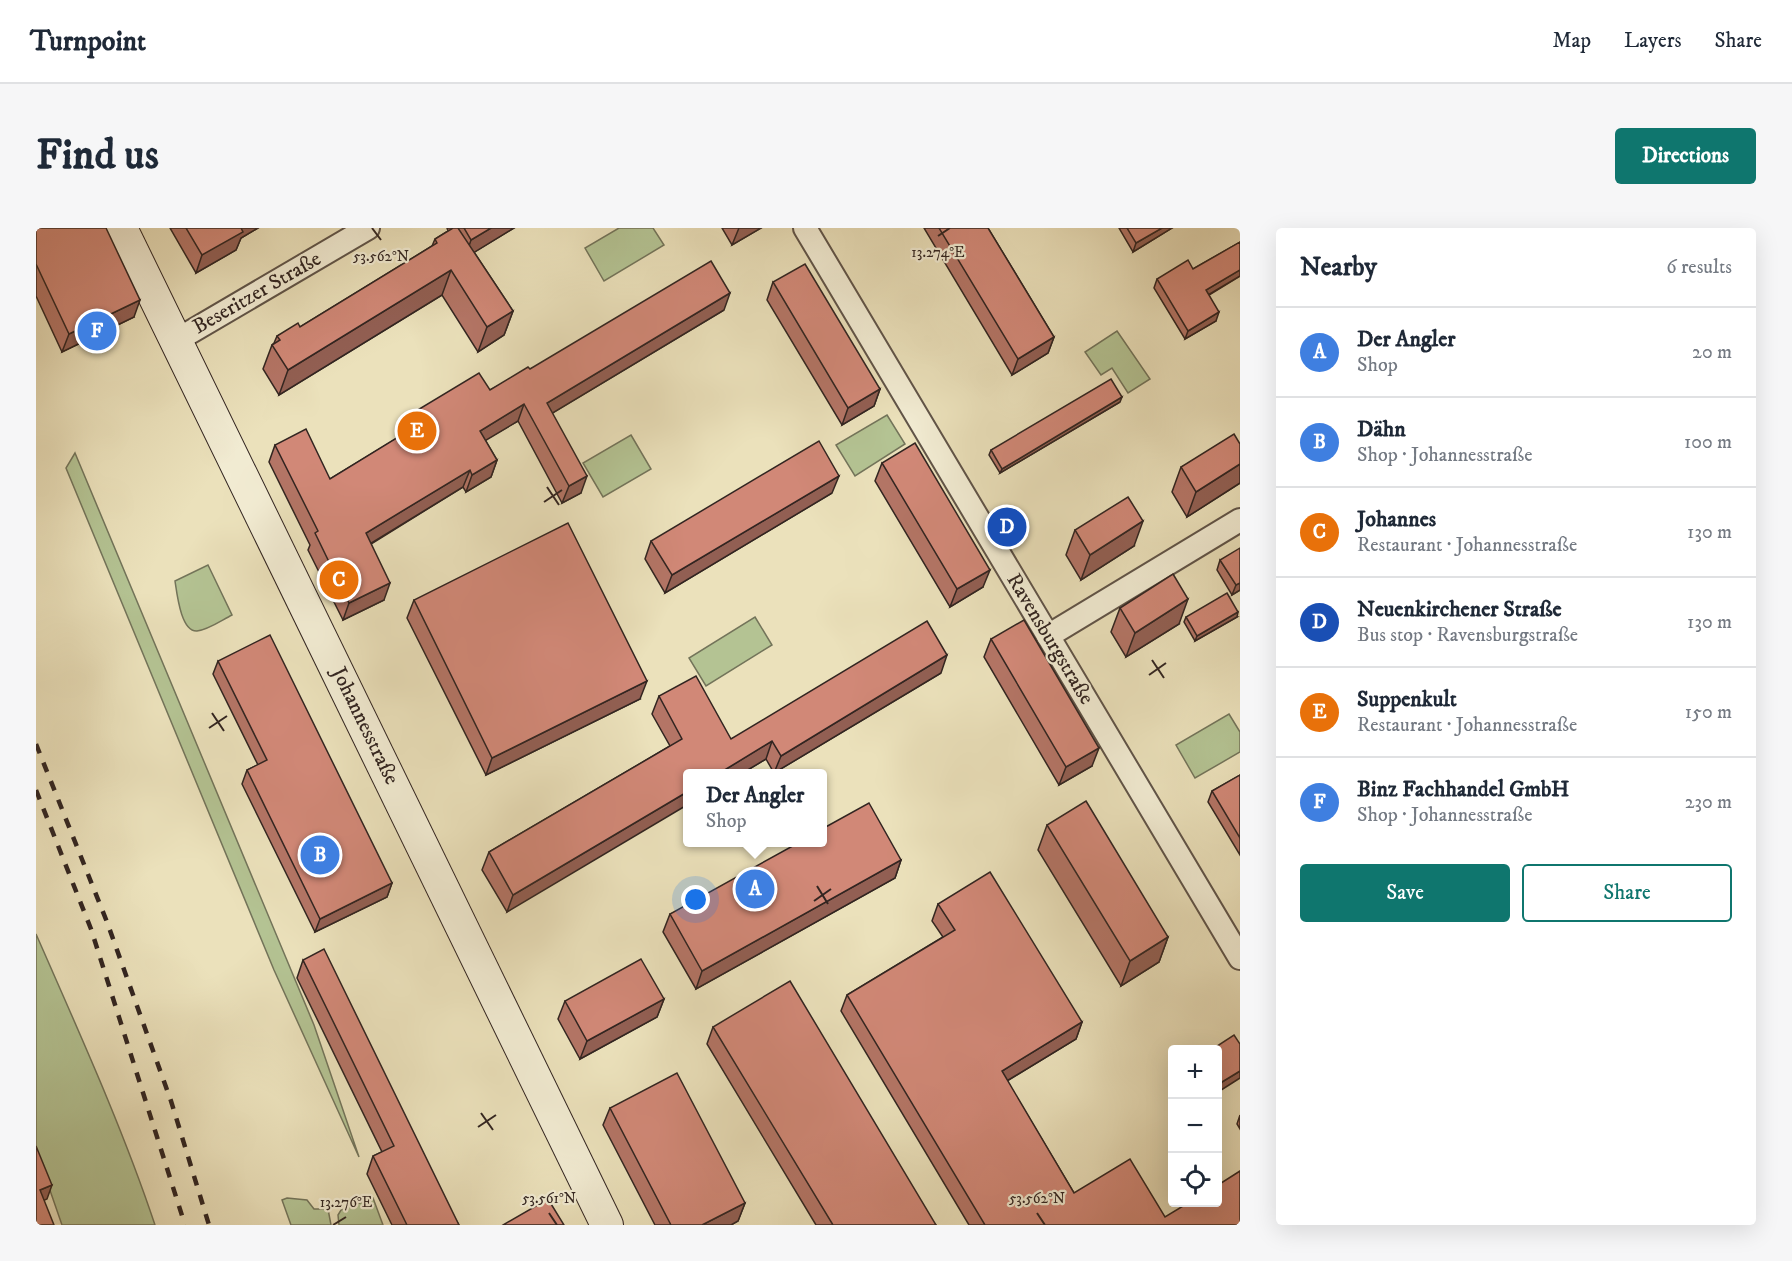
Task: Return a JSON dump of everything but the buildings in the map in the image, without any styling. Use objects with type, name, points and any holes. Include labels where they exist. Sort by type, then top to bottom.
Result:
[{"type":"main road","name":"Johannesstraße","points":[[121,228],[607,1225]]},
{"type":"street","name":"Beseritzer Straße","points":[[177,340],[368,228]]},
{"type":"street","name":"Ravensburgstraße","points":[[805,228],[1240,958]]},
{"type":"street","points":[[1048,636],[1240,520]]},
{"type":"green space","points":[[619,228],[653,228],[664,245],[604,281],[585,248]]},
{"type":"green space","points":[[1117,331],[1150,379],[1128,393],[1112,368],[1101,375],[1085,352]]},
{"type":"green space","points":[[887,415],[905,444],[855,476],[836,445]]},
{"type":"green space","points":[[631,435],[651,469],[603,497],[583,463]]},
{"type":"green space","points":[[75,453],[314,1025],[359,1157],[274,970],[66,468]]},
{"type":"green space","points":[[208,565],[232,615],[210,627],[197,631],[192,630],[184,619],[175,581]]},
{"type":"green space","points":[[755,617],[772,645],[706,686],[689,658]]},
{"type":"green space","points":[[1229,714],[1240,732],[1240,752],[1195,778],[1176,745]]},
{"type":"green space","points":[[36,934],[114,1115],[155,1225],[62,1225],[36,1150]]},
{"type":"green space","points":[[287,1198],[307,1200],[314,1209],[328,1209],[331,1225],[291,1225],[282,1200]]},
{"type":"green space","points":[[373,1198],[383,1225],[339,1225],[338,1215],[341,1210]]},
{"type":"railway","points":[[36,744],[107,922],[171,1101],[209,1225]]},
{"type":"railway","points":[[36,790],[91,929],[185,1225]]},
{"type":"place","name":"Binz Fachhandel GmbH","points":[[97,331]]},
{"type":"place","name":"Suppenkult","points":[[417,431]]},
{"type":"place","name":"Neuenkirchener Straße","points":[[1007,527]]},
{"type":"place","name":"Johannes","points":[[339,580]]},
{"type":"place","name":"Dähn","points":[[320,855]]},
{"type":"place","name":"Der Angler","points":[[755,889]]}]
